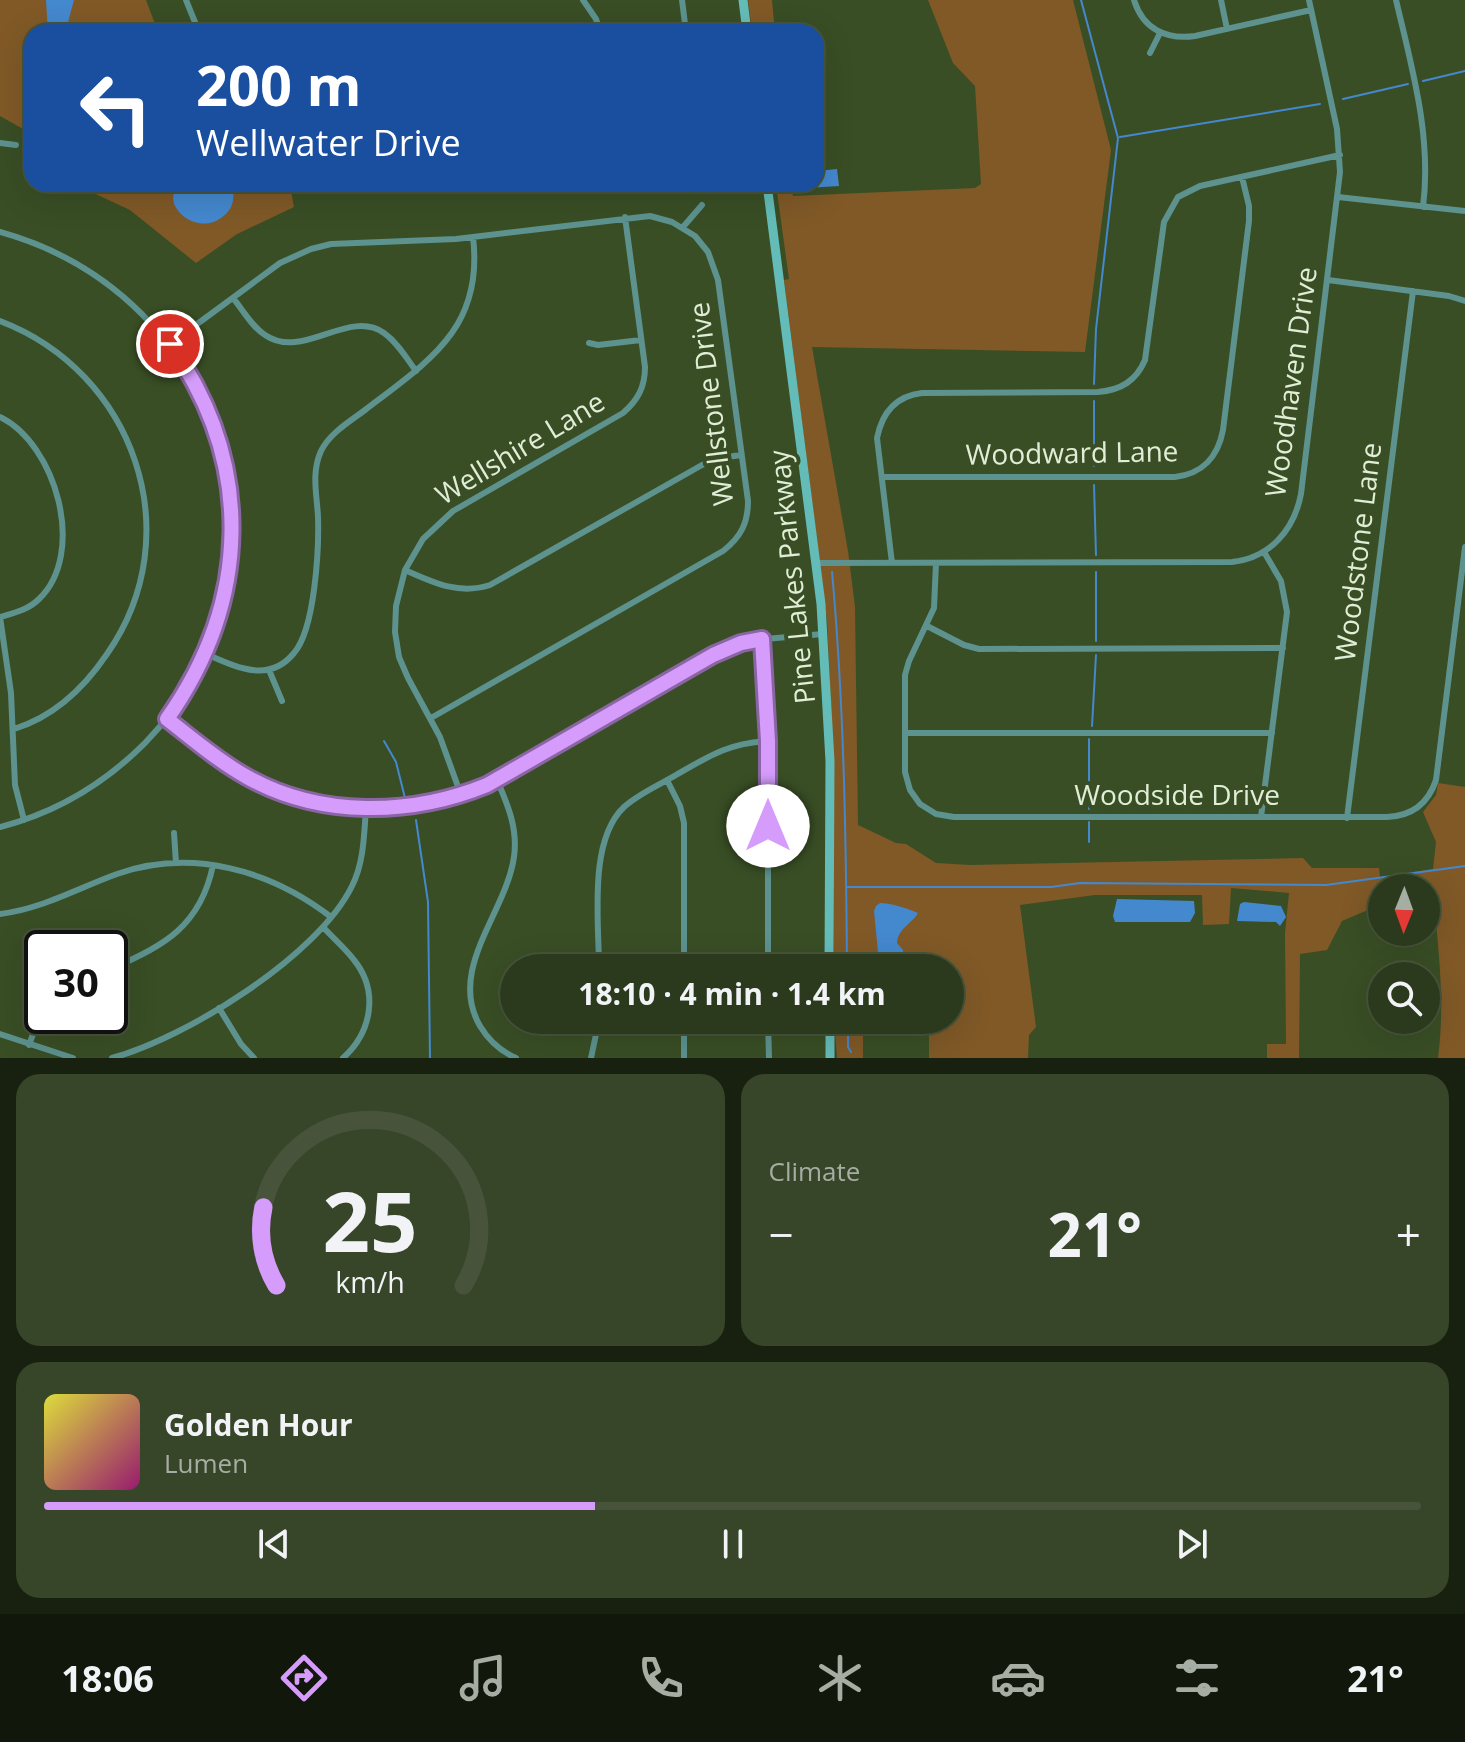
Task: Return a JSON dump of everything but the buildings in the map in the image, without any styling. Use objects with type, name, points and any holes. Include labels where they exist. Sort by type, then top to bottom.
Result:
[{"type":"street","points":[[186,0],[196,24]]},
{"type":"street","points":[[583,0],[598,24]]},
{"type":"street","points":[[682,0],[685,24]]},
{"type":"street","points":[[743,0],[746,24]]},
{"type":"street","points":[[1134,0],[1142,18],[1160,33],[1187,37],[1311,10]]},
{"type":"street","points":[[1221,0],[1227,29]]},
{"type":"street","name":"Woodhaven Drive","points":[[1264,552],[1286,532],[1299,501],[1338,197],[1340,155],[1335,119],[1309,0]]},
{"type":"street","points":[[1396,0],[1422,119],[1425,164],[1423,207]]},
{"type":"street","points":[[1150,53],[1160,33]]},
{"type":"street","points":[[0,143],[16,145]]},
{"type":"street","points":[[892,563],[877,438],[887,413],[904,397],[936,392],[1098,392],[1115,390],[1128,383],[1141,369],[1146,356],[1164,222],[1178,197],[1189,190],[1340,155]]},
{"type":"street","name":"Woodward Lane","points":[[882,477],[1175,477],[1203,467],[1216,452],[1223,430],[1249,221],[1242,177]]},
{"type":"street","name":"Pine Lakes Parkway","points":[[768,192],[817,563],[823,634],[830,761],[829,954]]},
{"type":"street","points":[[1338,197],[1465,211]]},
{"type":"street","points":[[170,344],[280,263],[319,247],[338,243],[416,242],[473,237],[625,217],[656,217],[683,227],[702,205]]},
{"type":"street","name":"Wellshire Lane","points":[[461,795],[431,718],[402,667],[397,645],[396,606],[405,570],[423,539],[453,511],[631,407],[641,392],[645,377],[625,217]]},
{"type":"street","name":"Wellstone Drive","points":[[431,718],[733,543],[741,533],[748,515],[717,274],[705,248],[683,227]]},
{"type":"street","points":[[0,232],[47,247],[86,267],[133,303],[170,344],[203,399],[222,451],[229,486],[232,531],[229,572],[217,625],[206,654],[167,719],[129,758],[97,783],[56,807],[0,827]]},
{"type":"street","points":[[206,654],[246,670],[269,670],[287,661],[297,650],[308,618],[317,551],[315,475],[322,449],[336,432],[446,344],[464,315],[474,273],[473,237]]},
{"type":"street","points":[[1328,280],[1449,296],[1465,301]]},
{"type":"street","name":"Woodstone Lane","points":[[1347,818],[1413,291]]},
{"type":"street","points":[[233,298],[260,331],[279,342],[298,342],[356,327],[380,331],[416,371]]},
{"type":"street","points":[[0,321],[55,350],[92,384],[107,404],[120,424],[134,457],[141,482],[146,523],[139,584],[128,617],[112,647],[90,677],[65,701],[37,720],[14,729]]},
{"type":"street","points":[[589,343],[598,345],[641,340]]},
{"type":"street","points":[[0,417],[22,433],[44,462],[58,498],[62,529],[56,569],[44,593],[28,607],[0,617],[14,729],[14,778],[24,820]]},
{"type":"street","points":[[405,570],[452,588],[470,589],[490,585],[696,468],[714,460],[741,455]]},
{"type":"street","name":"Woodside Drive","points":[[936,563],[936,599],[907,667],[905,772],[910,790],[926,808],[943,816],[1347,818],[1402,815],[1420,806],[1433,789],[1438,770],[1465,547]]},
{"type":"street","points":[[817,563],[1221,563],[1243,561],[1264,552],[1281,581],[1287,616],[1261,817]]},
{"type":"street","points":[[927,626],[964,645],[979,649],[1283,648]]},
{"type":"street","points":[[167,719],[249,779],[309,800],[366,808],[420,804],[461,795],[497,780],[713,655],[741,643],[823,634]]},
{"type":"street","points":[[762,639],[768,741],[768,954]]},
{"type":"street","points":[[269,670],[282,701]]},
{"type":"street","points":[[905,733],[1272,733]]},
{"type":"street","points":[[599,954],[599,864],[604,837],[613,819],[625,806],[727,747],[768,741]]},
{"type":"street","points":[[497,780],[513,821],[514,856],[509,879],[473,964],[470,996],[476,1019],[486,1035],[499,1048],[516,1058]]},
{"type":"street","points":[[667,780],[684,823],[684,954]]},
{"type":"street","points":[[112,1058],[168,1036],[219,1008],[288,959],[323,927],[347,896],[357,876],[363,849],[366,808]]},
{"type":"street","points":[[174,833],[176,863]]},
{"type":"street","points":[[0,914],[51,901],[126,871],[176,863],[242,870],[282,885],[331,917]]},
{"type":"street","points":[[128,960],[154,948],[183,927],[202,902],[213,865]]},
{"type":"street","points":[[323,927],[354,959],[369,991],[365,1029],[343,1058]]},
{"type":"street","points":[[219,1008],[241,1044],[254,1058]]},
{"type":"street","points":[[0,1034],[73,1058]]},
{"type":"street","points":[[29,1045],[33,1034]]},
{"type":"street","points":[[591,1058],[598,1034]]},
{"type":"street","points":[[684,1034],[684,1058]]},
{"type":"street","points":[[768,1034],[769,1058]]},
{"type":"street","points":[[830,1034],[830,1058]]},
{"type":"shaded area","points":[[0,0],[146,0],[155,24],[24,24],[24,130],[0,116]]},
{"type":"shaded area","points":[[748,0],[772,0],[774,24],[751,24]]},
{"type":"shaded area","points":[[928,0],[1073,0],[1111,150],[1085,352],[812,347],[855,607],[858,825],[896,843],[906,844],[936,863],[970,865],[1303,858],[1312,868],[1379,868],[1380,874],[1368,874],[1368,910],[1342,921],[1327,950],[1300,954],[1299,1058],[1267,1058],[1267,1044],[1286,1044],[1285,933],[1289,893],[1231,888],[1229,924],[1203,925],[1202,895],[1095,895],[1020,905],[1036,1027],[1029,1035],[1028,1058],[929,1058],[929,1034],[964,1034],[964,954],[834,954],[834,771],[827,620],[784,280],[789,279],[777,192],[792,192],[793,196],[975,188],[981,184],[975,86],[953,63]]},
{"type":"shaded area","points":[[91,192],[291,192],[294,207],[237,234],[196,263],[130,210]]},
{"type":"shaded area","points":[[1438,783],[1465,787],[1465,1058],[1438,1058],[1441,1019],[1440,874],[1400,874],[1433,869],[1436,842],[1423,812],[1436,795]]},
{"type":"shaded area","points":[[835,1034],[863,1034],[863,1058],[837,1058]]},
{"type":"water","points":[[46,0],[74,0],[68,24],[48,24]]},
{"type":"water","points":[[837,169],[839,186],[824,187],[824,170]]},
{"type":"water","points":[[176,192],[233,192],[233,199],[231,207],[221,218],[210,223],[199,223],[180,213],[173,197]]},
{"type":"water","points":[[1117,899],[1194,901],[1195,913],[1190,922],[1115,922],[1113,916]]},
{"type":"water","points":[[880,903],[918,913],[898,938],[897,943],[903,953],[878,952],[874,911]]},
{"type":"water","points":[[1240,904],[1281,906],[1286,917],[1280,926],[1276,922],[1237,921]]},
{"type":"waterway","points":[[1081,0],[1118,138],[1096,329],[1094,384]]},
{"type":"waterway","points":[[1423,81],[1465,71]]},
{"type":"waterway","points":[[1343,99],[1408,84]]},
{"type":"waterway","points":[[1120,137],[1320,104]]},
{"type":"waterway","points":[[1094,401],[1094,466]]},
{"type":"waterway","points":[[1094,485],[1096,555]]},
{"type":"waterway","points":[[832,572],[842,720],[847,954]]},
{"type":"waterway","points":[[1096,572],[1096,641]]},
{"type":"waterway","points":[[1092,726],[1096,655]]},
{"type":"waterway","points":[[1089,739],[1089,809]]},
{"type":"waterway","points":[[384,741],[396,762],[405,798]]},
{"type":"waterway","points":[[416,820],[428,902],[430,1058]]},
{"type":"waterway","points":[[1089,822],[1089,842]]},
{"type":"waterway","points":[[846,887],[1051,887],[1080,883],[1326,885],[1465,866]]},
{"type":"waterway","points":[[848,1034],[851,1052]]},
{"type":"route","points":[[170,344],[198,388],[218,437],[229,486],[232,531],[229,572],[217,625],[194,677],[167,719],[231,768],[282,792],[335,805],[404,807],[452,797],[487,785],[726,648],[762,639],[768,741],[768,826]]}]
